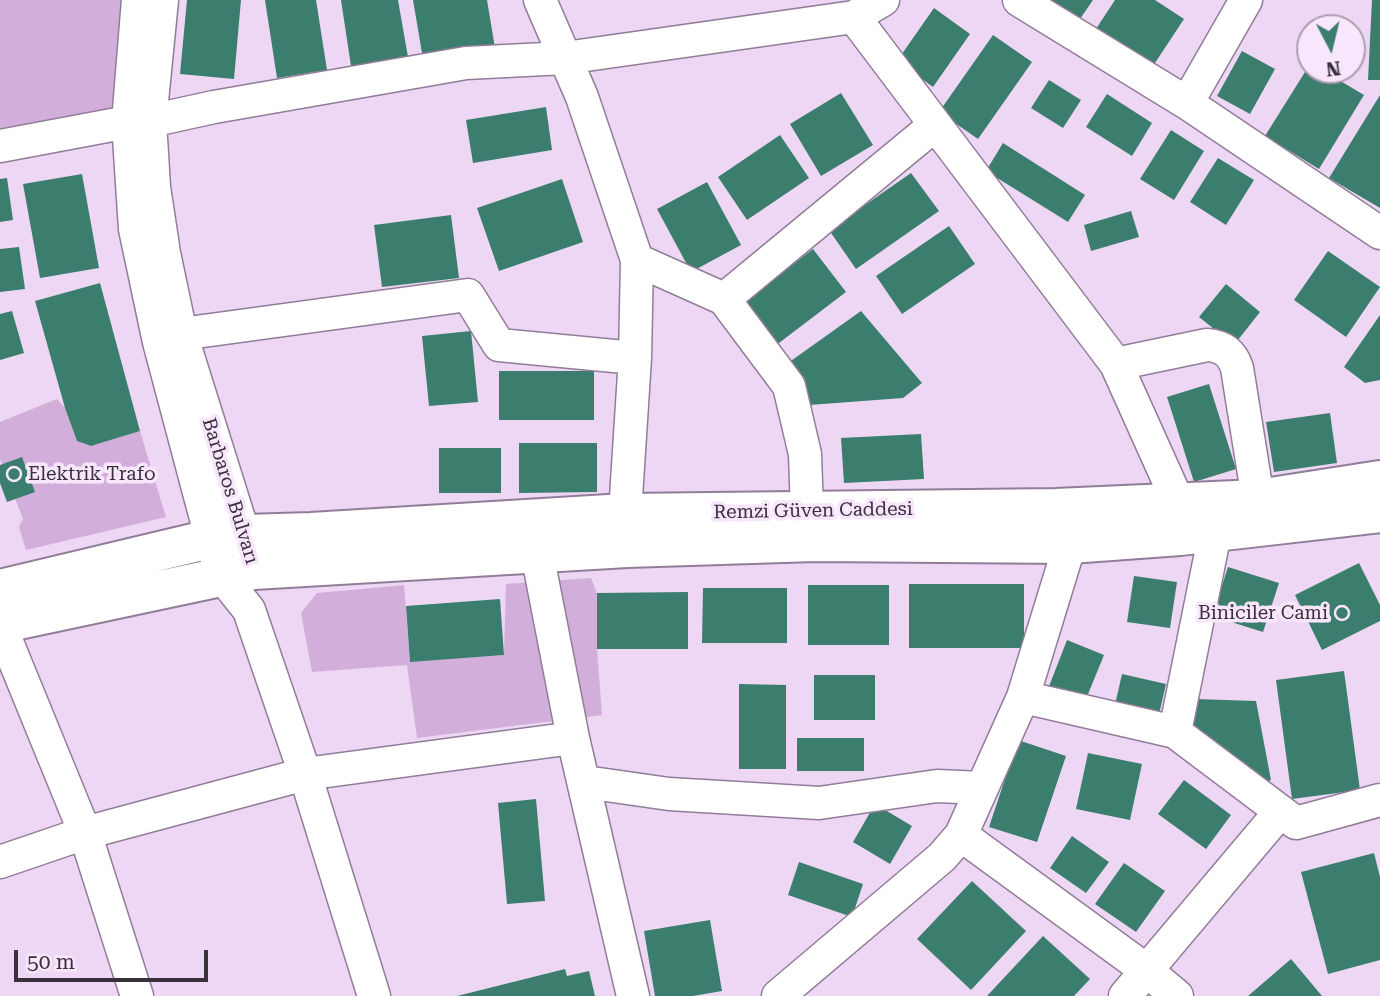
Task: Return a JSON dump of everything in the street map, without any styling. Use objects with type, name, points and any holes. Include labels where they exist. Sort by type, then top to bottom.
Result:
[{"type":"main road","name":"Remzi Güven Caddesi","points":[[233,554],[311,532],[625,513],[1056,508],[1258,499],[1380,480]]},
{"type":"main road","name":"Remzi Güven Caddesi","points":[[233,554],[537,554],[815,542],[1070,544],[1215,533],[1380,513]]},
{"type":"main road","points":[[0,589],[233,554]]},
{"type":"main road","points":[[0,624],[233,554]]},
{"type":"street","name":"Barbaros Bulvarı","points":[[138,0],[139,121],[135,229],[159,342],[233,554]]},
{"type":"street","name":"Barbaros Bulvarı","points":[[162,0],[139,121],[181,334],[233,554],[249,610],[305,774],[374,996]]},
{"type":"street","points":[[540,0],[582,97],[637,260],[635,358],[625,513]]},
{"type":"street","points":[[0,146],[466,63],[565,58],[816,11],[854,17],[883,0]]},
{"type":"street","points":[[1019,0],[1187,103],[1380,233]]},
{"type":"street","points":[[1187,103],[1246,0]]},
{"type":"street","points":[[854,17],[1116,364],[1174,493],[1175,502]]},
{"type":"street","points":[[724,299],[935,125]]},
{"type":"street","points":[[637,260],[724,299],[789,386],[806,454],[807,511]]},
{"type":"street","points":[[181,334],[468,295],[499,345],[635,358]]},
{"type":"street","points":[[1116,364],[1207,345],[1216,346],[1230,354],[1237,368],[1258,499]]},
{"type":"street","points":[[1174,732],[1215,533]]},
{"type":"street","points":[[778,996],[942,858],[961,835],[1023,697],[1070,544]]},
{"type":"street","points":[[537,554],[573,738],[633,996]]},
{"type":"street","points":[[0,624],[85,833],[133,995]]},
{"type":"street","points":[[1023,697],[1174,732],[1296,823],[1380,800]]},
{"type":"street","points":[[0,862],[85,833],[305,774],[573,738]]},
{"type":"street","points":[[585,782],[669,794],[819,803],[937,786],[982,788]]},
{"type":"street","points":[[1125,996],[1280,812]]},
{"type":"street","points":[[961,835],[1146,970],[1177,996]]},
{"type":"shaded area","points":[[0,0],[124,0],[112,108],[0,129]]},
{"type":"shaded area","points":[[57,399],[65,408],[77,441],[91,446],[140,431],[166,517],[26,550],[19,527],[23,519],[0,459],[0,422]]},
{"type":"shaded area","points":[[591,578],[597,593],[597,649],[602,715],[417,738],[407,665],[312,672],[301,613],[317,593],[404,585],[410,661],[504,655],[506,584]]},
{"type":"building","points":[[187,0],[241,0],[234,79],[180,74]]},
{"type":"building","points":[[265,0],[316,0],[327,70],[277,78]]},
{"type":"building","points":[[341,0],[398,0],[408,57],[351,66]]},
{"type":"building","points":[[413,0],[487,0],[495,48],[423,59]]},
{"type":"building","points":[[1050,0],[1093,0],[1080,19]]},
{"type":"building","points":[[1115,0],[1155,0],[1184,19],[1149,72],[1092,35]]},
{"type":"building","points":[[1372,0],[1380,0],[1380,80],[1368,80]]},
{"type":"building","points":[[934,8],[970,34],[933,87],[897,61]]},
{"type":"building","points":[[993,35],[1032,62],[978,139],[939,112]]},
{"type":"building","points":[[1242,51],[1275,69],[1250,114],[1217,96]]},
{"type":"building","points":[[1049,80],[1081,100],[1063,128],[1031,108]]},
{"type":"building","points":[[1298,84],[1346,84],[1364,95],[1319,169],[1265,136]]},
{"type":"building","points":[[841,93],[873,145],[821,176],[790,124]]},
{"type":"building","points":[[1107,94],[1152,123],[1132,156],[1086,127]]},
{"type":"building","points":[[1380,95],[1380,208],[1329,178]]},
{"type":"building","points":[[546,107],[552,150],[473,163],[466,120]]},
{"type":"building","points":[[1171,130],[1204,151],[1174,200],[1140,179]]},
{"type":"building","points":[[780,135],[809,178],[747,220],[718,177]]},
{"type":"building","points":[[1003,143],[1085,195],[1068,222],[986,171]]},
{"type":"building","points":[[1218,158],[1254,180],[1226,225],[1190,202]]},
{"type":"building","points":[[911,173],[939,211],[856,269],[829,230]]},
{"type":"building","points":[[82,174],[99,268],[40,278],[23,184]]},
{"type":"building","points":[[7,178],[13,220],[0,222],[0,179]]},
{"type":"building","points":[[562,179],[583,242],[499,271],[477,208]]},
{"type":"building","points":[[707,182],[741,245],[691,272],[657,209]]},
{"type":"building","points":[[1131,211],[1139,237],[1091,251],[1084,225]]},
{"type":"building","points":[[451,215],[459,278],[382,287],[374,225]]},
{"type":"building","points":[[949,226],[975,264],[902,314],[876,276]]},
{"type":"building","points":[[19,247],[25,289],[0,292],[0,249]]},
{"type":"building","points":[[813,249],[846,292],[775,346],[742,303]]},
{"type":"building","points":[[1328,251],[1380,287],[1346,337],[1294,300]]},
{"type":"building","points":[[100,283],[140,431],[91,446],[77,441],[35,301]]},
{"type":"building","points":[[1226,284],[1260,312],[1234,345],[1199,317]]},
{"type":"building","points":[[12,311],[24,353],[0,360],[0,314]]},
{"type":"building","points":[[861,311],[922,383],[903,398],[809,405],[788,363]]},
{"type":"building","points":[[1380,315],[1380,380],[1365,383],[1344,367]]},
{"type":"building","points":[[471,331],[478,402],[429,406],[422,336]]},
{"type":"building","points":[[499,371],[594,371],[594,420],[499,420]]},
{"type":"building","points":[[1209,384],[1236,469],[1194,482],[1167,397]]},
{"type":"building","points":[[1330,413],[1337,463],[1274,472],[1266,422]]},
{"type":"building","points":[[921,434],[924,479],[844,483],[841,438]]},
{"type":"building","points":[[519,443],[597,443],[597,492],[519,493]]},
{"type":"building","points":[[439,448],[501,448],[501,493],[439,493]]},
{"type":"building","name":"Elektrik Trafo","points":[[22,457],[35,492],[7,502],[0,483],[0,465]]},
{"type":"building","name":"Biniciler Cami","points":[[1359,563],[1380,605],[1380,621],[1322,650],[1295,595]]},
{"type":"building","points":[[1228,567],[1279,583],[1263,632],[1212,616]]},
{"type":"building","points":[[1134,576],[1177,582],[1170,628],[1127,622]]},
{"type":"building","points":[[909,584],[1024,584],[1024,648],[909,648]]},
{"type":"building","points":[[808,585],[889,585],[889,645],[808,645]]},
{"type":"building","points":[[703,588],[787,588],[787,643],[702,643]]},
{"type":"building","points":[[688,592],[688,649],[597,649],[597,593]]},
{"type":"building","points":[[500,599],[504,655],[410,662],[406,606]]},
{"type":"building","points":[[1067,640],[1104,655],[1084,704],[1048,689]]},
{"type":"building","points":[[1344,671],[1360,790],[1292,799],[1276,680]]},
{"type":"building","points":[[1122,674],[1166,684],[1158,719],[1114,709]]},
{"type":"building","points":[[814,675],[875,675],[875,720],[814,720]]},
{"type":"building","points":[[739,684],[786,685],[786,769],[739,769]]},
{"type":"building","points":[[1195,699],[1256,701],[1271,780],[1259,786],[1189,732]]},
{"type":"building","points":[[797,738],[864,738],[864,771],[797,771]]},
{"type":"building","points":[[1018,740],[1066,756],[1037,842],[989,827]]},
{"type":"building","points":[[1088,753],[1142,764],[1130,820],[1076,809]]},
{"type":"building","points":[[1184,780],[1231,815],[1206,849],[1158,814]]},
{"type":"building","points":[[536,799],[545,901],[507,904],[498,803]]},
{"type":"building","points":[[875,804],[912,826],[890,864],[853,842]]},
{"type":"building","points":[[1072,836],[1109,862],[1086,893],[1050,868]]},
{"type":"building","points":[[1374,853],[1380,877],[1380,960],[1328,974],[1301,872]]},
{"type":"building","points":[[799,862],[863,884],[852,917],[788,895]]},
{"type":"building","points":[[1124,863],[1165,891],[1136,932],[1095,904]]},
{"type":"building","points":[[972,881],[1026,931],[971,990],[917,939]]},
{"type":"building","points":[[710,920],[722,991],[693,996],[655,996],[644,931]]},
{"type":"building","points":[[1043,936],[1090,979],[1074,996],[987,996]]},
{"type":"building","points":[[1291,959],[1322,996],[1248,996]]},
{"type":"building","points":[[565,969],[567,976],[589,971],[595,996],[457,996]]},
{"type":"place","name":"Elektrik Trafo","points":[[14,474]]},
{"type":"place","name":"Biniciler Cami","points":[[1342,613]]}]
